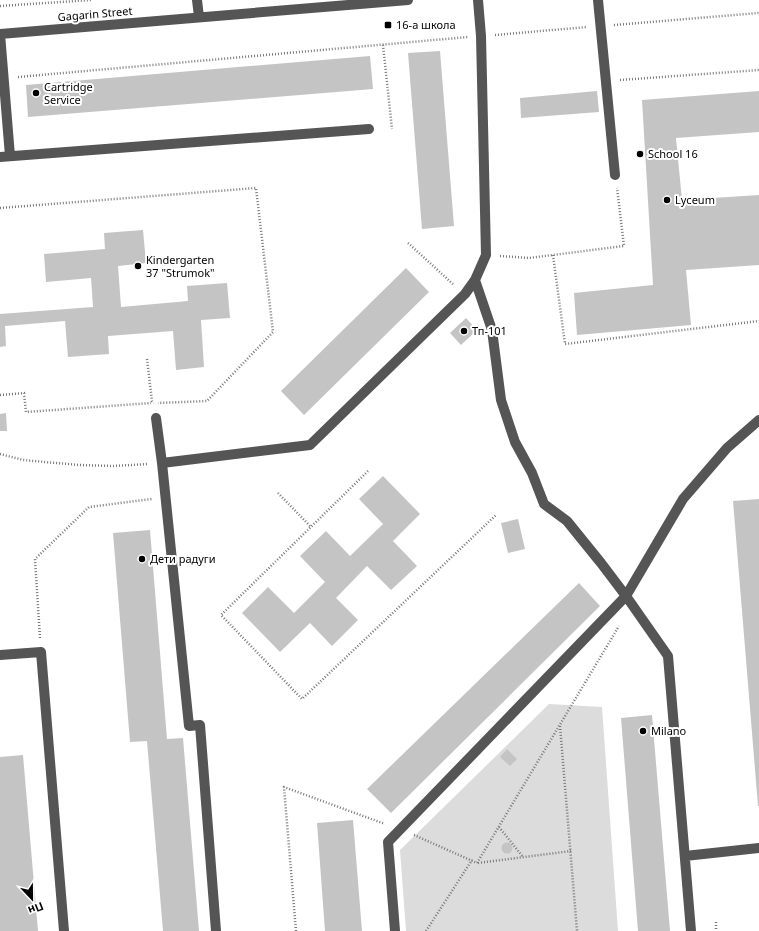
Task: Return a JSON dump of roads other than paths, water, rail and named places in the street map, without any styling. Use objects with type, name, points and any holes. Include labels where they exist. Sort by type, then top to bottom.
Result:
[{"type":"street","points":[[197,0],[199,17]]},
{"type":"street","name":"Gagarin Street","points":[[0,34],[199,17],[336,3],[408,0]]},
{"type":"street","points":[[162,463],[310,445],[465,294],[475,280],[486,255],[481,36],[478,0]]},
{"type":"street","points":[[598,0],[602,26],[616,175]]},
{"type":"street","points":[[0,34],[10,156]]},
{"type":"street","points":[[0,157],[369,129]]},
{"type":"street","points":[[475,280],[492,330],[501,400],[515,442],[532,473],[544,504],[567,521],[629,600],[668,656],[691,931]]},
{"type":"street","points":[[156,418],[166,497],[189,726],[200,725],[216,931]]},
{"type":"street","points":[[395,931],[388,842],[629,600],[683,499],[727,448],[759,420]]},
{"type":"street","points":[[0,655],[41,652],[64,931]]},
{"type":"street","points":[[685,856],[759,848]]},
{"type":"place","name":"16-а школа","points":[[388,25]]},
{"type":"place","name":"Cartridge Service","points":[[36,93]]},
{"type":"place","name":"School 16","points":[[640,154]]},
{"type":"place","name":"Lyceum","points":[[667,200]]},
{"type":"place","name":"Kindergarten 37 \"Strumok\"","points":[[138,266]]},
{"type":"place","name":"Тп-101","points":[[464,331]]},
{"type":"place","name":"Дети радуги","points":[[142,559]]},
{"type":"place","name":"Milano","points":[[643,731]]}]
